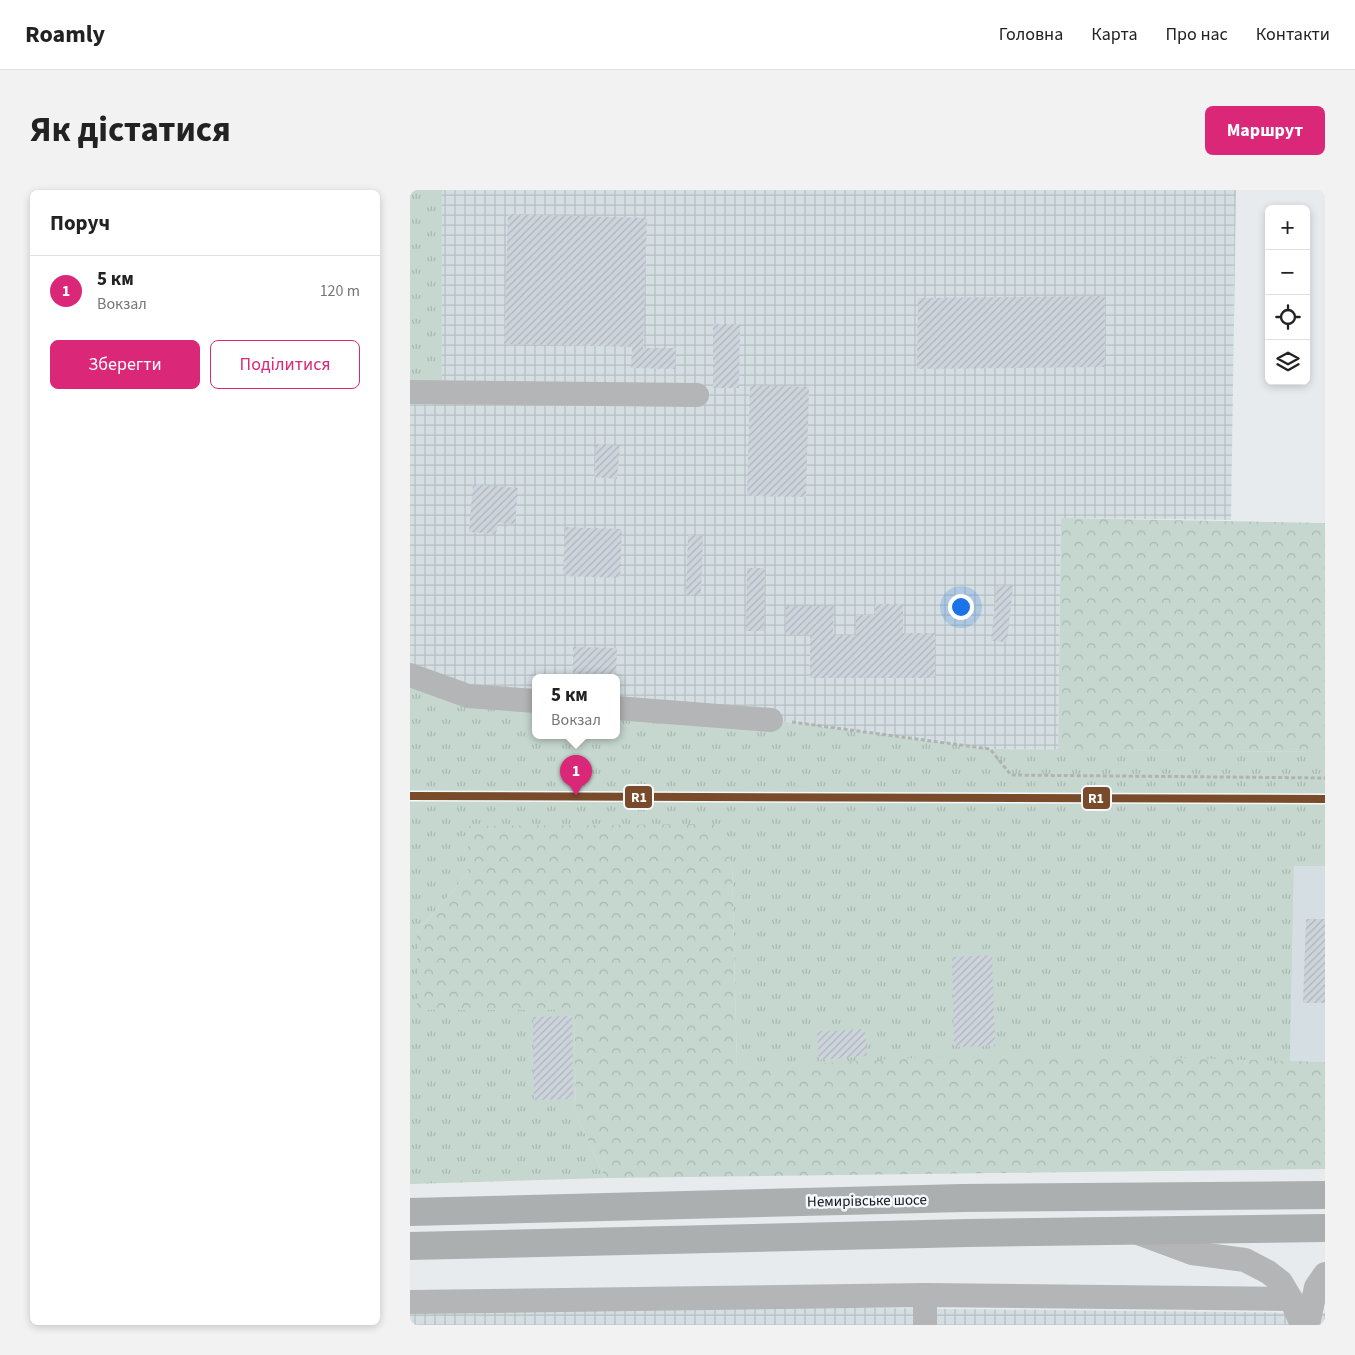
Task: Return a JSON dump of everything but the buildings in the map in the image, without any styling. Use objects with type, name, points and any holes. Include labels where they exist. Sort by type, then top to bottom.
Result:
[{"type":"main road","name":"Немирівське шосе","points":[[410,1212],[963,1198],[1325,1195]]},
{"type":"main road","points":[[410,1246],[1325,1228]]},
{"type":"street","points":[[410,392],[697,395]]},
{"type":"street","points":[[410,675],[468,696],[532,701]]},
{"type":"street","points":[[620,708],[771,720]]},
{"type":"street","points":[[1134,1231],[1192,1253],[1245,1260],[1268,1272],[1281,1282],[1291,1299],[1302,1325]]},
{"type":"street","points":[[1308,1325],[1316,1287],[1325,1274]]},
{"type":"street","points":[[410,1302],[925,1295],[1291,1299]]},
{"type":"street","points":[[925,1295],[926,1325]]},
{"type":"path","points":[[771,720],[990,748],[1011,775],[1325,778]]},
{"type":"shaded area","points":[[442,190],[1236,190],[1231,520],[1061,518],[1058,750],[990,749],[771,720],[620,708],[620,674],[532,674],[532,700],[410,675],[410,392],[442,392]]},
{"type":"shaded area","points":[[1294,865],[1325,866],[1325,1062],[1290,1062]]},
{"type":"shaded area","points":[[410,1303],[1325,1313],[1325,1325],[410,1325]]},
{"type":"green space","points":[[410,190],[442,190],[442,392],[410,392]]},
{"type":"green space","points":[[1061,518],[1325,523],[1325,752],[1058,750]]},
{"type":"green space","points":[[410,675],[532,700],[532,739],[620,739],[620,708],[771,720],[990,749],[1325,752],[1325,866],[1294,866],[1290,1062],[737,1068],[732,863],[468,826],[468,873],[417,932],[574,1010],[576,1114],[605,1178],[410,1184]]},
{"type":"green space","points":[[714,824],[732,863],[737,1068],[1001,1053],[1325,1062],[1325,1169],[605,1178],[576,1114],[574,1010],[417,1010],[417,932],[468,873],[468,826]]},
{"type":"transit line","name":"R1","points":[[410,796],[1325,799]]},
{"type":"place","name":"5 км","points":[[576,796]]}]
